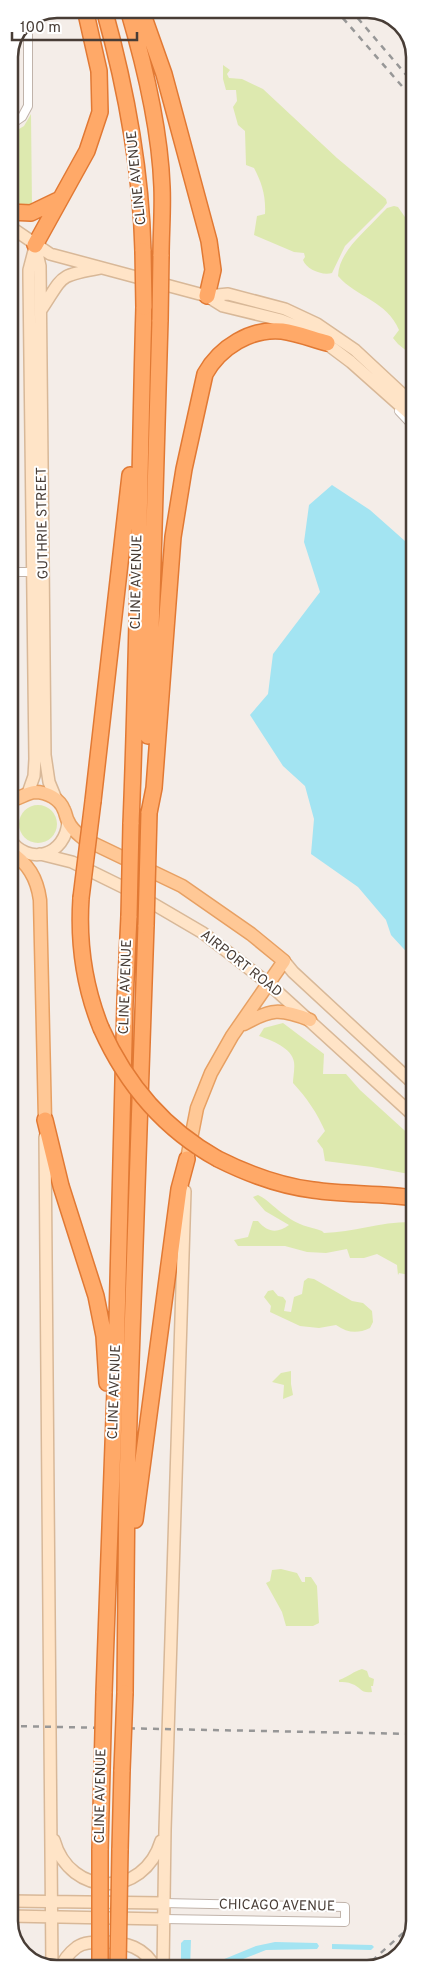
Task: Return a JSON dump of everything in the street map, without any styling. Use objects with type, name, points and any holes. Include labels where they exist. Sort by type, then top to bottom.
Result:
[{"type":"highway","points":[[35,245],[86,151],[100,112],[99,71],[87,18]]},
{"type":"highway","name":"CLINE AVENUE","points":[[100,1960],[100,1850],[104,1693],[116,1372],[124,1011],[129,916],[136,674],[144,307],[142,212],[134,146],[123,81],[106,18]]},
{"type":"highway","name":"CLINE AVENUE","points":[[118,1960],[127,1581],[127,1479],[146,925],[149,813],[148,750],[162,186],[156,135],[148,92],[130,18]]},
{"type":"highway","points":[[144,18],[164,74],[209,241],[213,270],[207,296]]},
{"type":"highway","points":[[18,213],[31,214],[46,208],[58,200]]},
{"type":"highway","points":[[149,813],[154,788],[173,537],[184,468],[205,374],[210,365],[228,347],[244,338],[259,333],[280,331],[327,343]]},
{"type":"highway","points":[[141,384],[81,898],[80,932],[83,967],[89,994],[101,1028],[120,1066],[149,1105],[177,1132],[218,1159],[251,1174],[295,1187],[406,1197]]},
{"type":"highway","points":[[45,1120],[61,1186],[96,1296],[104,1336],[110,1518]]},
{"type":"highway","points":[[127,1581],[179,1189],[187,1158]]},
{"type":"main road","points":[[18,233],[50,254],[207,296],[223,306],[282,320],[304,329],[327,343],[351,362],[405,411]]},
{"type":"main road","name":"GUTHRIE STREET","points":[[28,793],[34,776],[35,759],[33,572],[40,266],[35,245]]},
{"type":"main road","name":"GUTHRIE STREET","points":[[35,245],[29,270],[36,387],[45,746],[49,782],[56,799]]},
{"type":"main road","points":[[40,310],[54,287],[64,277],[76,272],[104,268]]},
{"type":"main road","points":[[207,296],[228,294],[285,309],[317,324],[355,350],[405,397]]},
{"type":"main road","points":[[18,799],[28,793],[44,793],[56,799]]},
{"type":"main road","name":"AIRPORT ROAD","points":[[56,799],[64,808],[68,822],[75,832],[84,839],[182,886],[251,934],[284,961],[406,1076]]},
{"type":"main road","points":[[40,854],[52,850],[59,845],[67,831],[68,822]]},
{"type":"main road","name":"AIRPORT ROAD","points":[[18,849],[23,852],[72,862],[172,913],[203,933],[269,984],[406,1108]]},
{"type":"main road","points":[[18,854],[26,863],[36,883],[41,908],[45,1120],[52,1960]]},
{"type":"main road","points":[[163,1960],[165,1830],[187,1158],[197,1108],[203,1090],[221,1054],[284,961]]},
{"type":"main road","points":[[239,1026],[271,1011],[286,1011],[310,1020]]},
{"type":"main road","points":[[51,1826],[58,1852],[68,1866],[84,1879],[96,1884],[116,1884],[136,1876],[153,1861],[165,1830]]},
{"type":"main road","name":"CHICAGO AVENUE","points":[[18,1900],[163,1904]]},
{"type":"main road","name":"CHICAGO AVENUE","points":[[18,1916],[163,1919]]},
{"type":"main road","points":[[65,1960],[78,1947],[93,1942],[118,1942],[132,1946],[145,1953],[150,1960]]},
{"type":"street","points":[[18,120],[22,117],[28,106],[28,30]]},
{"type":"street","points":[[381,391],[405,417]]},
{"type":"street","points":[[18,572],[33,572]]},
{"type":"street","name":"CHICAGO AVENUE","points":[[163,1904],[345,1907],[345,1922],[163,1919]]},
{"type":"green space","points":[[223,65],[230,70],[227,74],[229,78],[242,79],[263,89],[337,158],[386,199],[387,203],[383,208],[345,246],[332,273],[324,274],[311,269],[303,260],[305,257],[304,253],[294,252],[254,235],[257,216],[265,214],[264,195],[254,168],[246,165],[245,131],[238,125],[233,107],[237,101],[236,90],[226,90],[223,79]]},
{"type":"green space","points":[[31,114],[32,207],[18,206],[18,130],[24,126]]},
{"type":"green space","points":[[398,207],[405,217],[405,350],[393,338],[399,330],[387,312],[353,289],[338,276],[339,267],[348,250],[387,208]]},
{"type":"green space","points":[[38,805],[51,811],[57,824],[51,837],[38,843],[25,837],[19,824],[25,811]]},
{"type":"green space","points":[[283,1023],[324,1054],[323,1074],[346,1074],[360,1090],[406,1131],[406,1173],[325,1161],[323,1149],[317,1141],[325,1131],[303,1094],[293,1083],[294,1062],[292,1057],[280,1045],[259,1036],[264,1028]]},
{"type":"green space","points":[[258,1195],[299,1224],[324,1233],[406,1222],[406,1274],[399,1273],[398,1275],[397,1265],[377,1254],[364,1258],[350,1258],[347,1249],[326,1253],[307,1252],[285,1246],[238,1246],[234,1240],[248,1237],[253,1221],[258,1221],[265,1228],[276,1231],[289,1225],[265,1211],[253,1197]]},
{"type":"green space","points":[[308,1278],[314,1279],[352,1301],[363,1303],[372,1311],[373,1322],[370,1328],[353,1332],[336,1325],[319,1328],[300,1326],[270,1312],[271,1306],[264,1297],[268,1291],[273,1290],[278,1296],[283,1297],[286,1301],[284,1311],[291,1312],[294,1297],[302,1294],[304,1281]]},
{"type":"green space","points":[[291,1371],[293,1395],[283,1399],[284,1385],[272,1382],[281,1373]]},
{"type":"green space","points":[[281,1569],[297,1573],[302,1582],[305,1582],[305,1577],[311,1577],[317,1586],[319,1623],[313,1626],[286,1626],[282,1612],[266,1583],[270,1581],[272,1570]]},
{"type":"green space","points":[[362,1669],[367,1671],[369,1677],[374,1679],[373,1686],[371,1686],[372,1692],[363,1691],[349,1683],[339,1682],[339,1680]]},
{"type":"water","points":[[332,485],[370,510],[405,541],[405,951],[391,935],[386,920],[358,887],[311,854],[314,819],[305,786],[283,766],[250,715],[268,694],[273,654],[320,592],[304,542],[309,505]]},
{"type":"water","points":[[184,1940],[191,1940],[190,1960],[181,1960],[181,1943]]},
{"type":"water","points":[[275,1942],[317,1943],[319,1946],[317,1949],[266,1950],[240,1960],[222,1960],[256,1946]]},
{"type":"water","points":[[332,1944],[372,1945],[374,1947],[371,1950],[332,1949]]},
{"type":"railway","points":[[343,18],[405,90]]},
{"type":"railway","points":[[358,18],[405,73]]},
{"type":"railway","points":[[18,1726],[406,1734]]},
{"type":"railway","points":[[373,1960],[404,1932]]}]
